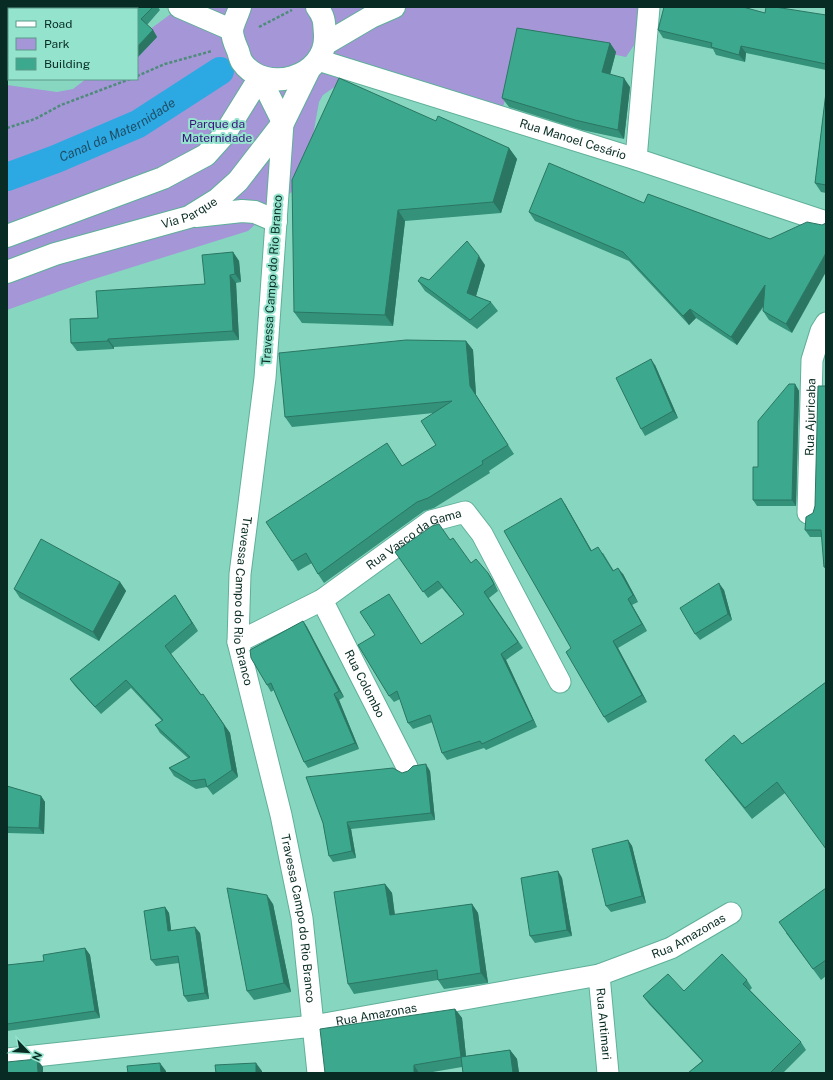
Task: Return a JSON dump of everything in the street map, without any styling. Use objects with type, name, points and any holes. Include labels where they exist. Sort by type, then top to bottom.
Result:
[{"type":"street","points":[[179,7],[233,35]]},
{"type":"street","points":[[240,7],[233,35],[242,63],[260,76],[285,80],[371,17],[394,7]]},
{"type":"street","points":[[317,7],[324,17],[317,58]]},
{"type":"street","points":[[636,159],[649,7]]},
{"type":"street","name":"Via Parque","points":[[7,272],[55,254],[189,217],[218,199],[238,181],[284,123],[317,58]]},
{"type":"street","name":"Rua Manoel Cesário","points":[[317,58],[636,159],[826,222]]},
{"type":"street","points":[[260,76],[284,123]]},
{"type":"street","points":[[7,236],[163,178],[206,155],[224,135],[260,76]]},
{"type":"street","name":"Travessa Campo do Rio Branco","points":[[284,123],[266,378],[240,574],[238,642],[282,816],[299,903],[318,1073]]},
{"type":"street","points":[[189,217],[242,211],[254,212],[276,221]]},
{"type":"street","name":"Rua Ajuricaba","points":[[808,513],[812,360],[821,331],[826,324]]},
{"type":"street","name":"Rua Vasco da Gama","points":[[238,642],[322,600],[431,521],[465,512],[482,534],[560,682]]},
{"type":"street","name":"Rua Colombo","points":[[322,600],[407,767]]},
{"type":"street","name":"Rua Amazonas","points":[[7,1059],[313,1026],[599,974],[671,948],[731,913]]},
{"type":"street","name":"Rua Antimari","points":[[599,974],[608,1073]]},
{"type":"path","points":[[138,76],[165,64],[212,51],[233,35],[299,7]]},
{"type":"path","points":[[7,128],[35,119],[61,105],[127,80]]},
{"type":"green space","name":"Parque da Maternidade","points":[[180,7],[660,7],[626,57],[530,37],[518,43],[504,104],[501,109],[365,66],[323,95],[319,102],[305,180],[248,231],[88,281],[7,310],[7,85],[57,92],[73,89],[85,80],[138,80],[138,38]]},
{"type":"building","points":[[85,7],[153,7],[141,19],[153,30],[138,46],[138,8]]},
{"type":"building","points":[[664,7],[743,7],[765,13],[766,7],[775,7],[826,15],[826,64],[741,46],[739,55],[711,47],[712,43],[658,30]]},
{"type":"building","points":[[517,28],[610,43],[602,72],[624,78],[618,130],[575,120],[502,98]]},
{"type":"building","points":[[339,78],[436,121],[438,116],[509,148],[493,202],[398,210],[385,315],[294,312],[292,180]]},
{"type":"building","points":[[826,92],[826,185],[815,183]]},
{"type":"building","points":[[549,163],[644,203],[648,194],[770,239],[807,222],[822,225],[826,223],[826,253],[786,324],[763,311],[765,285],[731,337],[690,309],[683,316],[623,252],[529,212]]},
{"type":"building","points":[[467,241],[479,256],[467,293],[491,302],[470,320],[418,281],[421,277],[429,280]]},
{"type":"building","points":[[233,252],[235,274],[230,275],[233,331],[108,339],[108,341],[71,343],[70,319],[98,318],[96,291],[205,284],[202,255]]},
{"type":"building","points":[[406,340],[466,341],[470,386],[508,445],[482,461],[483,464],[428,498],[417,502],[318,574],[306,553],[292,561],[266,522],[387,443],[402,466],[436,445],[421,421],[452,401],[285,417],[279,353]]},
{"type":"building","points":[[651,359],[673,411],[641,429],[616,378]]},
{"type":"building","points":[[789,384],[795,384],[792,500],[753,500],[753,467],[758,467],[758,421]]},
{"type":"building","points":[[818,386],[826,386],[826,567],[824,567],[821,530],[805,530],[806,517],[813,513],[815,506]]},
{"type":"building","points":[[561,498],[591,551],[598,547],[613,571],[618,568],[633,595],[628,599],[642,624],[613,641],[642,695],[604,717],[566,652],[571,648],[504,531]]},
{"type":"building","points":[[439,524],[450,540],[453,538],[471,563],[476,559],[488,573],[494,584],[484,592],[518,642],[501,654],[533,720],[482,744],[480,741],[442,753],[430,715],[408,723],[397,691],[389,696],[358,645],[375,635],[360,612],[389,594],[421,644],[464,614],[438,581],[423,592],[395,552],[432,526]]},
{"type":"building","points":[[41,539],[120,582],[93,632],[14,589]]},
{"type":"building","points":[[719,583],[728,614],[695,634],[680,608]]},
{"type":"building","points":[[175,595],[192,623],[165,646],[201,695],[203,694],[224,725],[232,770],[207,787],[205,779],[191,781],[169,768],[190,757],[155,725],[163,720],[126,680],[95,707],[70,679]]},
{"type":"building","points":[[303,621],[339,691],[334,694],[355,743],[304,762],[271,683],[267,685],[251,658],[250,650]]},
{"type":"building","points":[[826,682],[826,849],[777,782],[745,808],[705,760],[734,735],[742,744]]},
{"type":"building","points":[[426,764],[431,813],[347,822],[352,851],[329,856],[323,823],[306,777],[393,768],[402,773],[408,771],[413,766]]},
{"type":"building","points":[[7,786],[41,796],[39,828],[7,827]]},
{"type":"building","points":[[628,840],[642,896],[606,906],[592,849]]},
{"type":"building","points":[[558,871],[567,930],[530,936],[521,878]]},
{"type":"building","points":[[385,884],[390,915],[472,904],[481,973],[438,980],[437,970],[348,984],[334,892]]},
{"type":"building","points":[[227,888],[267,895],[284,983],[247,991]]},
{"type":"building","points":[[826,888],[826,960],[813,969],[779,922]]},
{"type":"building","points":[[165,907],[168,931],[195,927],[205,993],[184,996],[178,956],[151,960],[144,911]]},
{"type":"building","points":[[85,948],[95,1011],[7,1024],[7,965],[44,961],[43,955]]},
{"type":"building","points":[[722,954],[747,980],[743,984],[801,1042],[771,1072],[773,1073],[688,1073],[703,1061],[643,996],[668,974],[684,991]]},
{"type":"building","points":[[455,1009],[461,1057],[414,1065],[414,1073],[325,1073],[320,1029]]},
{"type":"building","points":[[510,1050],[513,1073],[463,1073],[461,1057]]},
{"type":"building","points":[[37,1059],[38,1073],[7,1073],[7,1062]]},
{"type":"building","points":[[160,1063],[161,1073],[128,1073],[127,1066]]},
{"type":"building","points":[[256,1063],[256,1073],[216,1073],[215,1065]]},
{"type":"waterway","name":"Canal da Maternidade","points":[[7,177],[56,159],[138,124],[220,71]]}]
